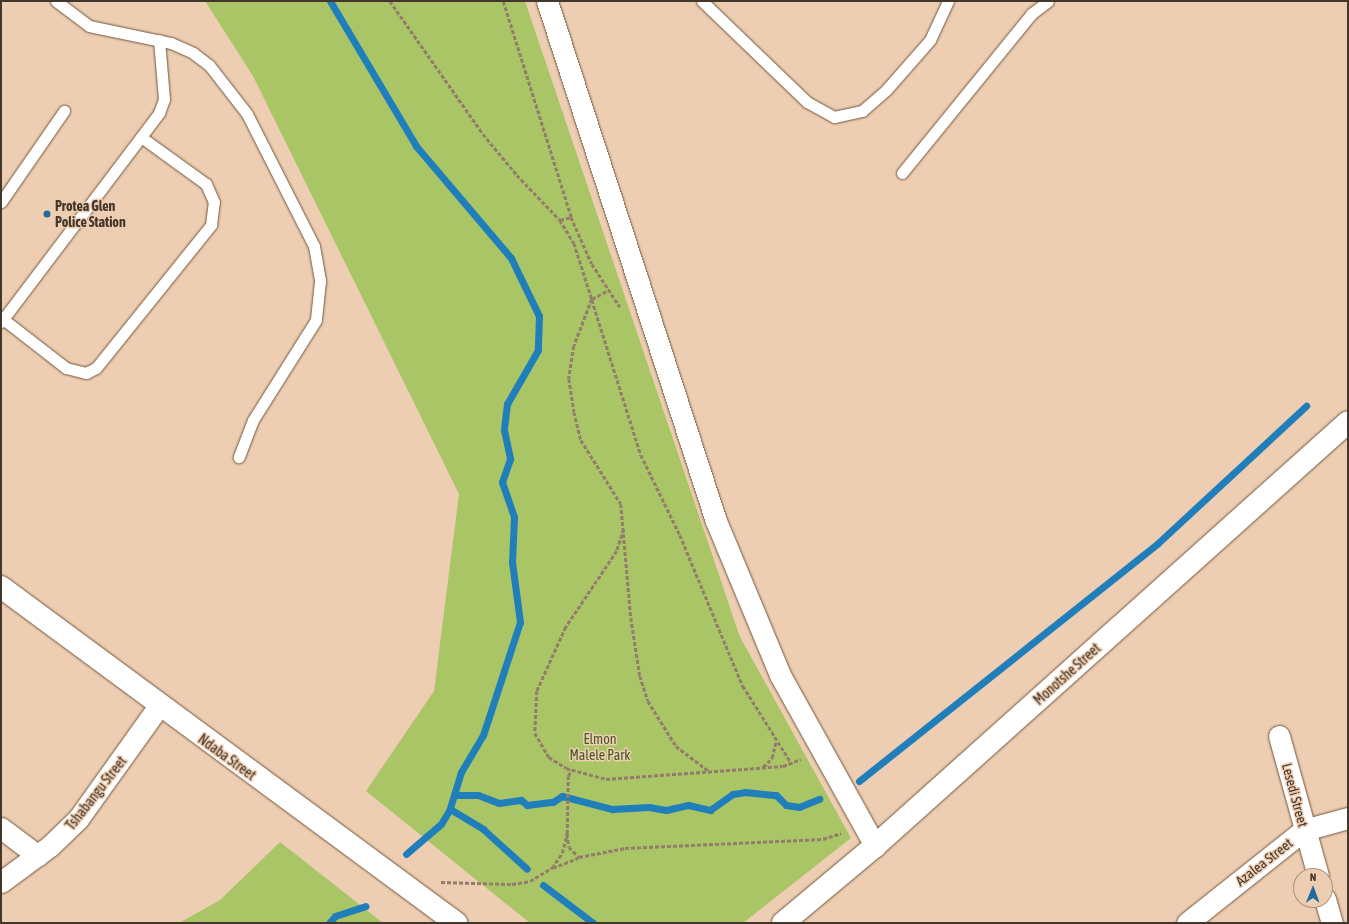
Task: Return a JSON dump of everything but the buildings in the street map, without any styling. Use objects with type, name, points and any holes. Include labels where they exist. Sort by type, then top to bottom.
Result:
[{"type":"street","points":[[547,1],[716,521],[780,675],[875,846]]},
{"type":"street","name":"Monotshe Street","points":[[783,923],[875,846],[1348,422]]},
{"type":"street","name":"Ndaba Street","points":[[1,587],[159,706],[456,923]]},
{"type":"street","name":"Tshabangu Street","points":[[1,882],[38,856],[64,834],[96,798],[159,706]]},
{"type":"street","name":"Lesedi Street","points":[[1279,736],[1316,868]]},
{"type":"street","name":"Azalea Street","points":[[1187,923],[1304,830],[1348,818]]},
{"type":"street","points":[[1,828],[38,856]]},
{"type":"street","points":[[1328,908],[1332,923]]},
{"type":"lane","points":[[56,1],[89,26],[108,33],[159,40],[193,52],[231,89],[279,171],[314,246],[320,281],[316,320],[253,420],[239,457]]},
{"type":"lane","points":[[702,1],[807,102],[834,117],[862,111],[887,89],[930,40],[948,1]]},
{"type":"lane","points":[[902,173],[1031,14],[1048,1]]},
{"type":"lane","points":[[141,137],[206,184],[214,202],[210,225],[96,368],[86,373],[66,368],[2,321],[141,137],[164,99],[159,40]]},
{"type":"lane","points":[[1,202],[64,111]]},
{"type":"path","points":[[390,1],[483,134],[560,220],[574,243],[641,455],[680,535],[743,686],[776,741],[792,764]]},
{"type":"path","points":[[503,1],[571,217],[608,290],[626,313]]},
{"type":"path","points":[[560,220],[571,217]]},
{"type":"path","points":[[608,290],[592,299],[574,346],[568,380],[581,440],[621,504],[631,618],[640,676],[648,701],[676,746],[688,758],[711,773]]},
{"type":"path","points":[[624,529],[617,551],[566,627],[537,691],[535,733],[549,757],[572,770],[606,779],[711,773],[792,764],[820,748]]},
{"type":"path","points":[[761,768],[772,758],[776,741]]},
{"type":"path","points":[[572,770],[568,776],[567,834],[569,846],[579,857]]},
{"type":"path","points":[[421,897],[432,881],[512,884],[530,881],[552,868],[579,857],[625,848],[823,839],[863,825]]},
{"type":"path","points":[[552,868],[562,853],[567,834]]},
{"type":"green space","name":"Elmon Malele Park","points":[[205,1],[525,1],[740,637],[851,838],[743,923],[530,923],[366,791],[434,691],[459,494],[253,76]]},
{"type":"green space","points":[[280,842],[383,923],[179,923],[220,900]]},
{"type":"waterway","points":[[330,1],[416,146],[511,258],[539,316],[538,350],[507,404],[504,430],[510,459],[502,482],[514,517],[512,562],[520,622],[483,735],[461,772],[450,809],[441,824],[406,854]]},
{"type":"waterway","points":[[859,781],[1158,543],[1306,406]]},
{"type":"waterway","points":[[456,795],[478,795],[499,803],[521,800],[527,805],[553,802],[562,796],[612,809],[649,807],[666,810],[688,805],[710,810],[733,794],[745,792],[776,795],[786,805],[799,807],[819,799]]},
{"type":"waterway","points":[[450,809],[483,829],[527,869]]},
{"type":"waterway","points":[[543,885],[593,923]]},
{"type":"waterway","points":[[329,923],[335,916],[365,906]]},
{"type":"place","name":"Protea Glen Police Station","points":[[47,214]]}]
